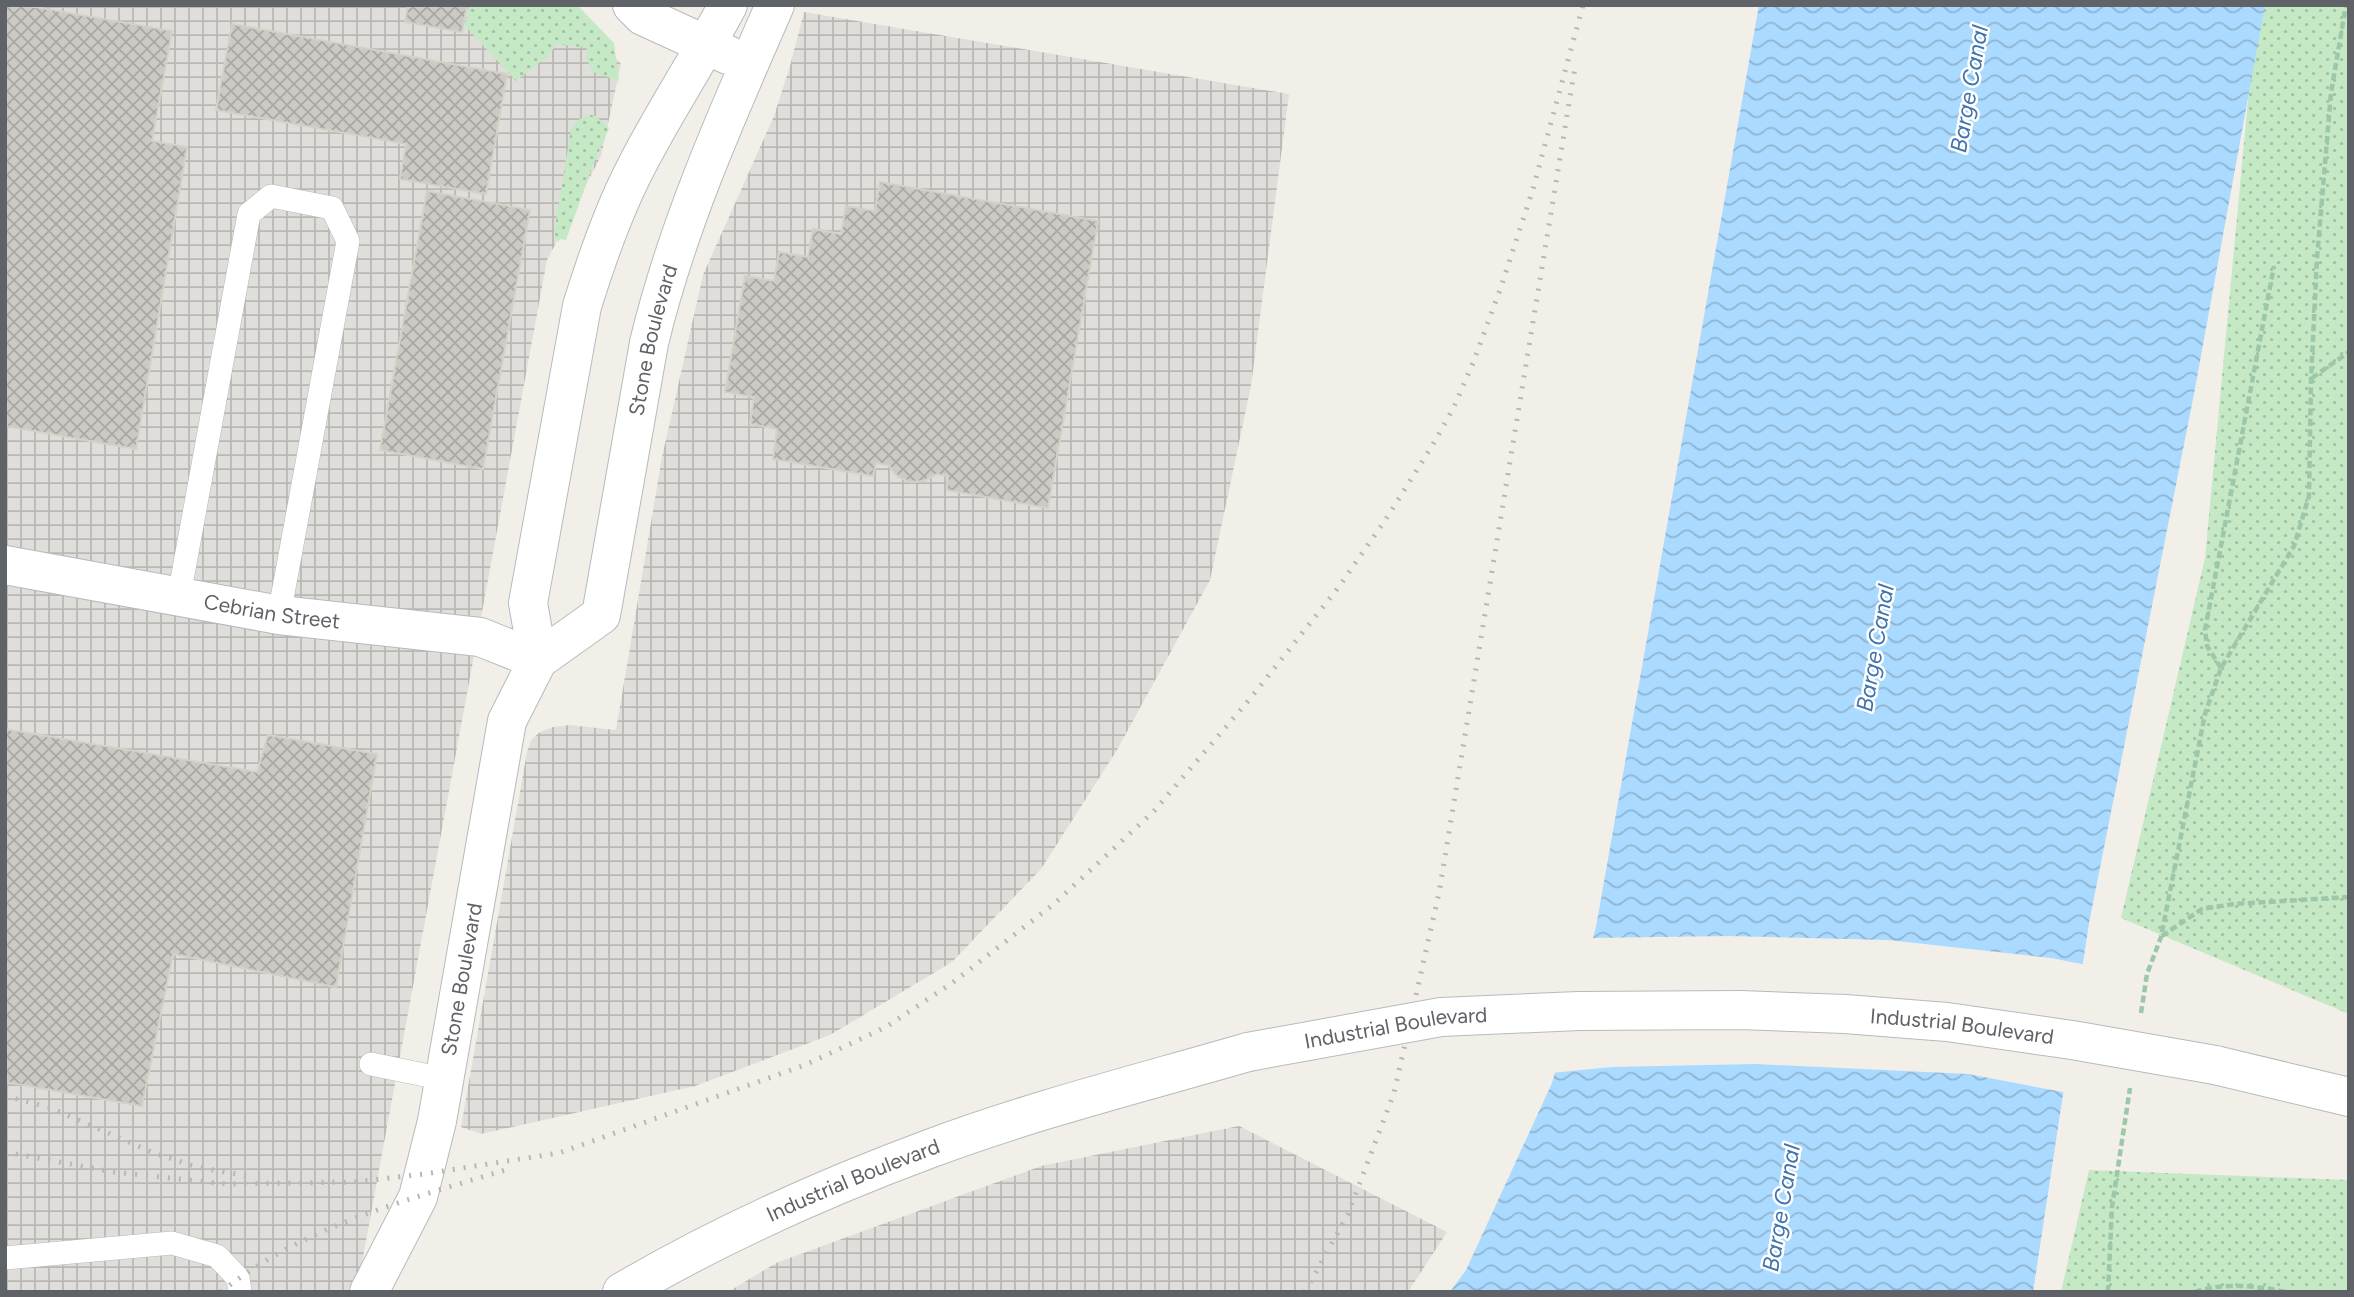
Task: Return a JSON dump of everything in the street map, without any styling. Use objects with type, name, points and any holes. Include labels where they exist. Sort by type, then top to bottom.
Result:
[{"type":"street","points":[[632,5],[643,16],[715,20],[750,64]]},
{"type":"street","name":"Stone Boulevard","points":[[369,1292],[418,1197],[437,1122],[508,721],[537,660],[601,615],[658,305],[684,228],[775,5]]},
{"type":"street","points":[[537,660],[528,603],[583,306],[596,261],[628,182],[715,20]]},
{"type":"street","name":"Cebrian Street","points":[[5,565],[279,615],[480,636],[537,660]]},
{"type":"street","name":"Industrial Boulevard","points":[[622,1292],[664,1267],[809,1197],[930,1148],[1058,1107],[1248,1052],[1441,1017],[1579,1011],[1740,1010],[1947,1022],[2215,1065],[2349,1097]]},
{"type":"lane","points":[[179,596],[249,214],[271,196],[331,208],[348,241],[279,615]]},
{"type":"lane","points":[[371,1064],[444,1079]]},
{"type":"lane","points":[[5,1258],[172,1243],[217,1256],[238,1278],[240,1292]]},
{"type":"path","points":[[2140,1023],[2147,974],[2161,937],[2205,714],[2221,668],[2294,546],[2309,496],[2317,258],[2331,93],[2346,5]]},
{"type":"path","points":[[2221,668],[2207,646],[2205,630],[2274,266]]},
{"type":"path","points":[[2311,379],[2349,352]]},
{"type":"path","points":[[2161,937],[2202,909],[2234,904],[2349,897]]},
{"type":"path","points":[[2108,1292],[2112,1207],[2132,1076]]},
{"type":"path","points":[[2195,1292],[2206,1288],[2240,1287],[2286,1292]]},
{"type":"shaded area","points":[[5,5],[573,5],[621,64],[601,156],[547,260],[358,1284],[349,1292],[5,1292]]},
{"type":"shaded area","points":[[804,12],[1289,94],[1251,386],[1210,580],[1117,750],[1041,869],[952,962],[830,1035],[695,1086],[481,1134],[461,1127],[527,752],[531,740],[540,732],[553,727],[569,725],[616,730],[662,457],[703,275],[774,116]]},
{"type":"shaded area","points":[[1239,1126],[1447,1232],[1408,1292],[728,1292],[776,1263],[1041,1166]]},
{"type":"green space","points":[[469,5],[577,5],[614,43],[619,81],[593,72],[586,58],[587,48],[557,44],[548,56],[516,81],[465,26]]},
{"type":"green space","points":[[2257,5],[2349,5],[2349,1014],[2121,918],[2205,558]]},
{"type":"green space","points":[[591,115],[596,116],[609,128],[566,240],[560,239],[558,242],[554,233],[570,135],[577,121]]},
{"type":"green space","points":[[2089,1170],[2349,1180],[2349,1292],[2061,1292]]},
{"type":"water","name":"Barge Canal","points":[[1759,5],[2265,5],[2194,394],[2089,923],[2033,1292],[1450,1292],[1466,1270],[1552,1083],[1596,927]]},
{"type":"pier","points":[[1729,936],[1888,940],[2051,958],[2087,965],[2068,1093],[1968,1074],[1755,1064],[1612,1067],[1551,1073],[1589,938]]},
{"type":"building","points":[[5,5],[24,5],[172,31],[152,141],[187,147],[136,449],[5,426]]},
{"type":"building","points":[[408,5],[467,5],[462,32],[405,22]]},
{"type":"building","points":[[232,24],[507,74],[486,194],[400,179],[406,144],[216,110]]},
{"type":"building","points":[[880,182],[1098,221],[1048,508],[947,490],[948,476],[937,474],[924,481],[910,482],[898,477],[888,465],[876,463],[873,476],[773,459],[777,429],[750,424],[754,397],[725,392],[745,276],[774,281],[779,252],[808,257],[813,229],[841,234],[846,206],[875,211]]},
{"type":"building","points":[[427,191],[530,210],[483,469],[380,450]]},
{"type":"building","points":[[5,729],[257,772],[268,735],[377,754],[336,987],[173,954],[142,1106],[5,1082]]},
{"type":"railway","points":[[5,1152],[114,1172],[226,1184],[354,1182],[559,1153],[805,1065],[886,1027],[952,983],[1054,904],[1154,811],[1249,700],[1338,588],[1386,519],[1453,409],[1473,363],[1533,189],[1583,5]]},
{"type":"railway","points":[[1305,1292],[1348,1214],[1394,1093],[1439,893],[1575,67]]},
{"type":"railway","points":[[5,1096],[51,1108],[154,1153],[197,1167],[253,1177]]},
{"type":"railway","points":[[221,1292],[286,1249],[322,1232],[396,1204],[509,1169]]}]
